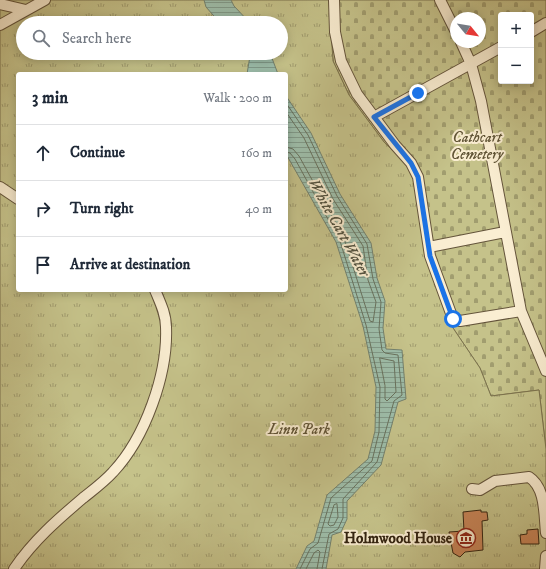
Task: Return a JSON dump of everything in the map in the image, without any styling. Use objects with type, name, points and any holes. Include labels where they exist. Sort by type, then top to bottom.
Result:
[{"type":"lane","points":[[0,25],[45,0]]},
{"type":"lane","points":[[334,0],[335,32],[341,61],[357,94],[411,163],[418,177],[430,256],[442,294],[453,319],[460,322],[521,311]]},
{"type":"lane","points":[[440,0],[450,20]]},
{"type":"lane","points":[[0,4],[26,10]]},
{"type":"lane","points":[[534,30],[546,23]]},
{"type":"lane","points":[[464,48],[471,64],[480,101],[521,311],[546,371]]},
{"type":"lane","points":[[374,117],[499,48]]},
{"type":"lane","points":[[0,187],[16,198]]},
{"type":"lane","points":[[429,247],[505,232]]},
{"type":"lane","points":[[14,569],[34,541],[112,473],[136,442],[145,423],[157,386],[165,353],[166,327],[162,306],[156,292]]},
{"type":"lane","points":[[472,489],[480,490],[495,481],[529,477],[537,483],[541,494],[546,533]]},
{"type":"lane","points":[[545,569],[546,556]]},
{"type":"green space","name":"Linn Park","points":[[0,0],[329,0],[333,61],[349,95],[384,142],[412,169],[425,252],[451,325],[480,368],[491,396],[539,390],[546,449],[546,569],[0,569]]},
{"type":"green space","name":"Cathcart Cemetery","points":[[329,0],[546,0],[546,449],[539,390],[491,396],[480,368],[451,325],[425,252],[412,170],[384,142],[349,95],[333,61]]},
{"type":"water","points":[[204,0],[231,0],[234,6],[243,16],[214,16],[206,7]]},
{"type":"water","points":[[249,60],[273,60],[277,72],[247,72]]},
{"type":"water","name":"White Cart Water","points":[[288,99],[311,133],[340,194],[371,243],[377,278],[385,301],[383,328],[386,349],[402,350],[406,399],[398,402],[381,465],[347,501],[347,519],[341,532],[332,535],[326,569],[296,569],[307,546],[314,541],[327,495],[368,459],[375,431],[376,387],[363,326],[336,242],[288,158]]},
{"type":"building","name":"Holmwood House","points":[[481,510],[481,512],[487,512],[488,520],[482,521],[483,550],[465,552],[460,557],[453,553],[449,532],[464,531],[463,512]]},
{"type":"building","points":[[538,529],[539,544],[521,544],[520,535],[527,534],[527,530]]},
{"type":"place","name":"Holmwood House","points":[[466,538]]},
{"type":"route","points":[[418,93],[374,117],[411,163],[418,177],[430,256],[442,294],[453,319]]}]
